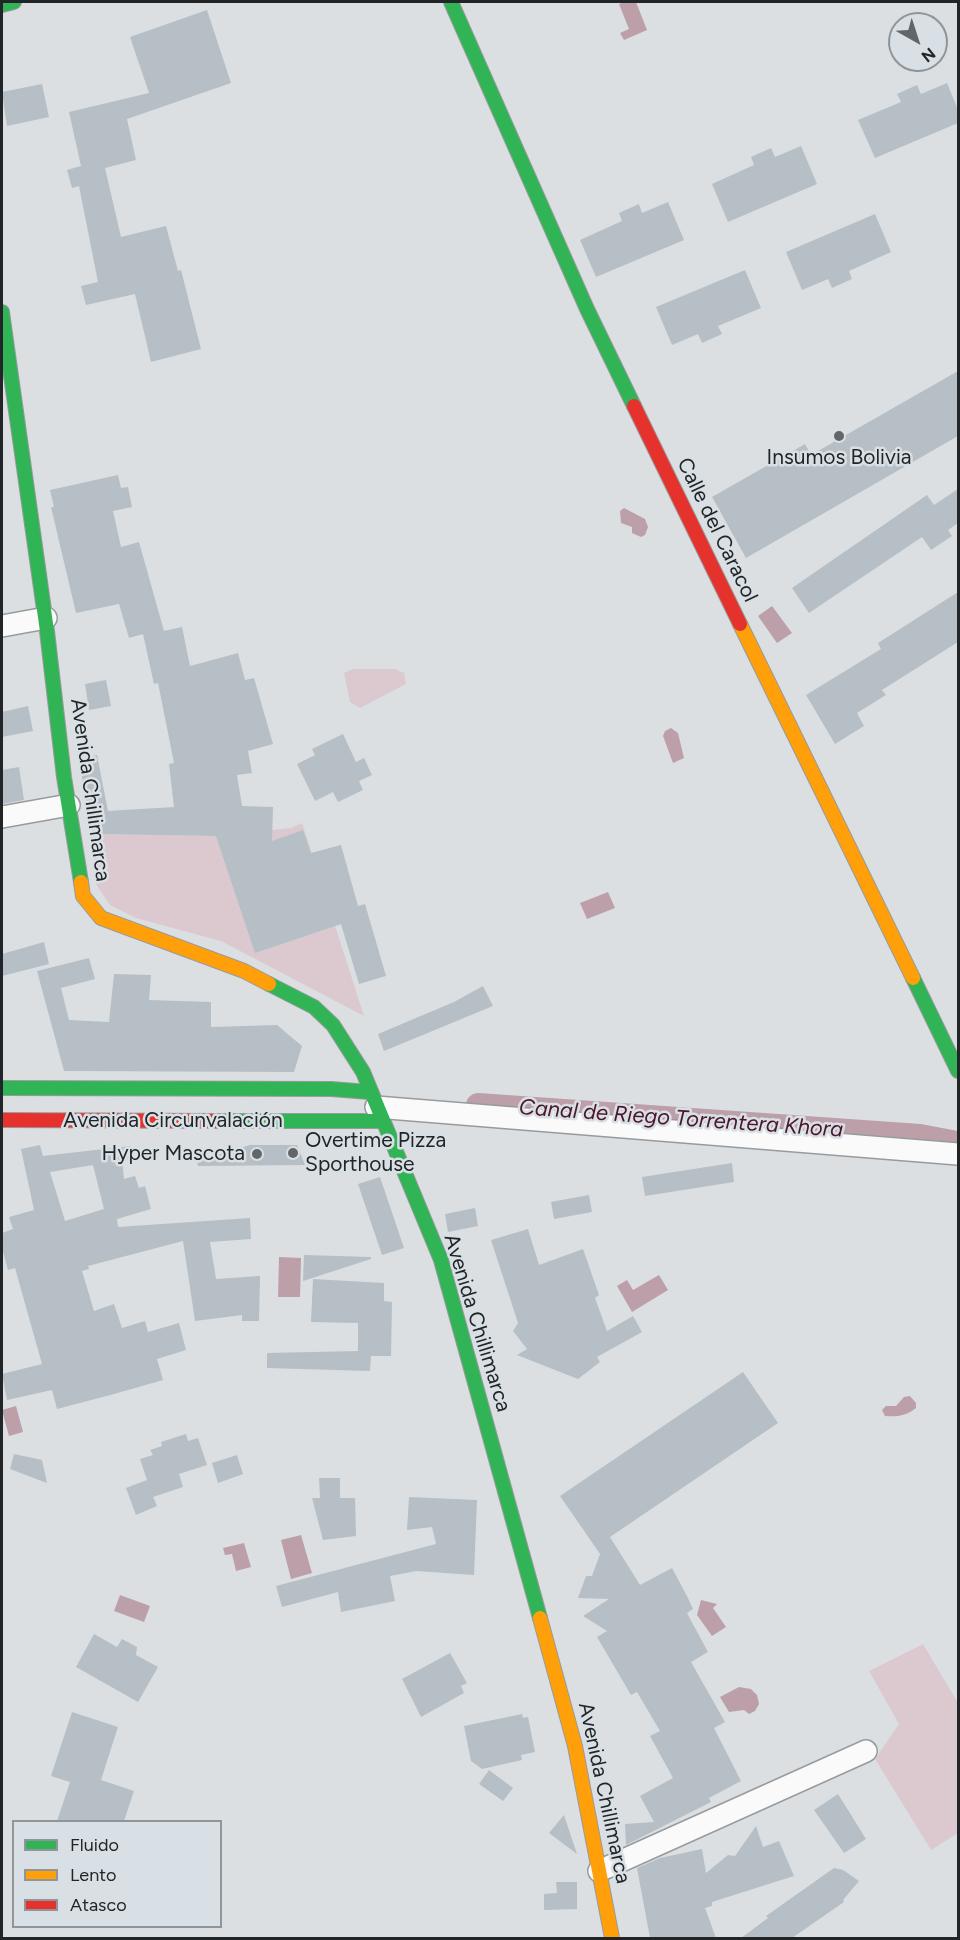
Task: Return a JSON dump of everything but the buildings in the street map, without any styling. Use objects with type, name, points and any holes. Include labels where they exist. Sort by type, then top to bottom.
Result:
[{"type":"street","points":[[2,5],[14,2]]},
{"type":"street","name":"Calle del Caracol","points":[[451,2],[476,63],[587,309],[958,1071]]},
{"type":"street","name":"Avenida Chillimarca","points":[[2,312],[46,618],[69,805],[84,896],[101,918],[244,971],[314,1007],[333,1024],[349,1046],[363,1072],[441,1260],[575,1746],[612,1938]]},
{"type":"street","points":[[2,626],[46,618]]},
{"type":"street","points":[[2,817],[69,805]]},
{"type":"street","name":"Avenida Circunvalación","points":[[2,1088],[331,1089],[376,1107]]},
{"type":"street","name":"Avenida Circunvalación","points":[[2,1120],[376,1107],[958,1154]]},
{"type":"street","points":[[599,1870],[866,1751]]},
{"type":"shaded area","points":[[636,2],[647,30],[624,40],[620,33],[629,29],[619,4]]},
{"type":"shaded area","points":[[624,508],[645,519],[648,527],[645,535],[641,537],[632,533],[632,527],[621,523],[620,511]]},
{"type":"shaded area","points":[[772,606],[792,633],[777,643],[758,616]]},
{"type":"shaded area","points":[[353,669],[395,669],[404,673],[406,684],[360,708],[350,702],[344,673]]},
{"type":"shaded area","points":[[671,728],[678,733],[684,758],[673,763],[663,736],[665,731]]},
{"type":"shaded area","points":[[302,823],[364,1016],[221,941],[136,918],[110,905],[96,884],[92,834],[216,836],[291,828]]},
{"type":"shaded area","points":[[608,892],[615,908],[587,919],[580,903]]},
{"type":"shaded area","points":[[279,1257],[301,1258],[300,1297],[278,1297]]},
{"type":"shaded area","points":[[659,1275],[668,1290],[632,1312],[617,1286],[627,1280],[633,1290]]},
{"type":"shaded area","points":[[910,1396],[916,1403],[916,1408],[909,1413],[885,1416],[882,1410],[886,1406],[896,1406],[904,1397]]},
{"type":"shaded area","points":[[16,1406],[23,1432],[9,1436],[2,1410]]},
{"type":"shaded area","points":[[301,1535],[312,1573],[291,1579],[281,1540]]},
{"type":"shaded area","points":[[244,1543],[251,1567],[236,1571],[232,1554],[225,1555],[223,1548]]},
{"type":"shaded area","points":[[120,1595],[150,1606],[144,1622],[114,1611]]},
{"type":"shaded area","points":[[701,1600],[717,1604],[713,1608],[726,1627],[712,1636],[697,1615]]},
{"type":"shaded area","points":[[923,1644],[958,1703],[958,1833],[931,1850],[875,1759],[899,1724],[869,1671]]},
{"type":"shaded area","points":[[739,1687],[751,1689],[757,1695],[759,1704],[755,1711],[749,1714],[744,1710],[729,1712],[720,1697]]},
{"type":"waterway","name":"Canal de Riego Torrentera Khora","points":[[478,1105],[920,1136],[957,1143]]},
{"type":"traffic: fast","points":[[2,5],[14,2]]},
{"type":"traffic: fast","points":[[451,2],[587,309],[634,406]]},
{"type":"traffic: fast","points":[[2,312],[47,631],[64,777],[81,882]]},
{"type":"traffic: fast","points":[[913,978],[958,1071]]},
{"type":"traffic: fast","points":[[269,984],[314,1007],[333,1025],[363,1072],[441,1260],[540,1618]]},
{"type":"traffic: fast","points":[[2,1088],[331,1089],[369,1092]]},
{"type":"traffic: fast","points":[[218,1121],[381,1121]]},
{"type":"traffic: slow","points":[[740,624],[913,978]]},
{"type":"traffic: slow","points":[[81,882],[83,896],[101,918],[244,971],[269,984]]},
{"type":"traffic: slow","points":[[540,1618],[575,1746],[612,1938]]},
{"type":"traffic: jam","points":[[634,406],[740,624]]},
{"type":"traffic: jam","points":[[2,1120],[218,1121]]},
{"type":"place","name":"Insumos Bolivia","points":[[839,436]]},
{"type":"place","name":"Overtime Pizza Sporthouse","points":[[293,1153]]},
{"type":"place","name":"Hyper Mascota","points":[[257,1154]]}]
